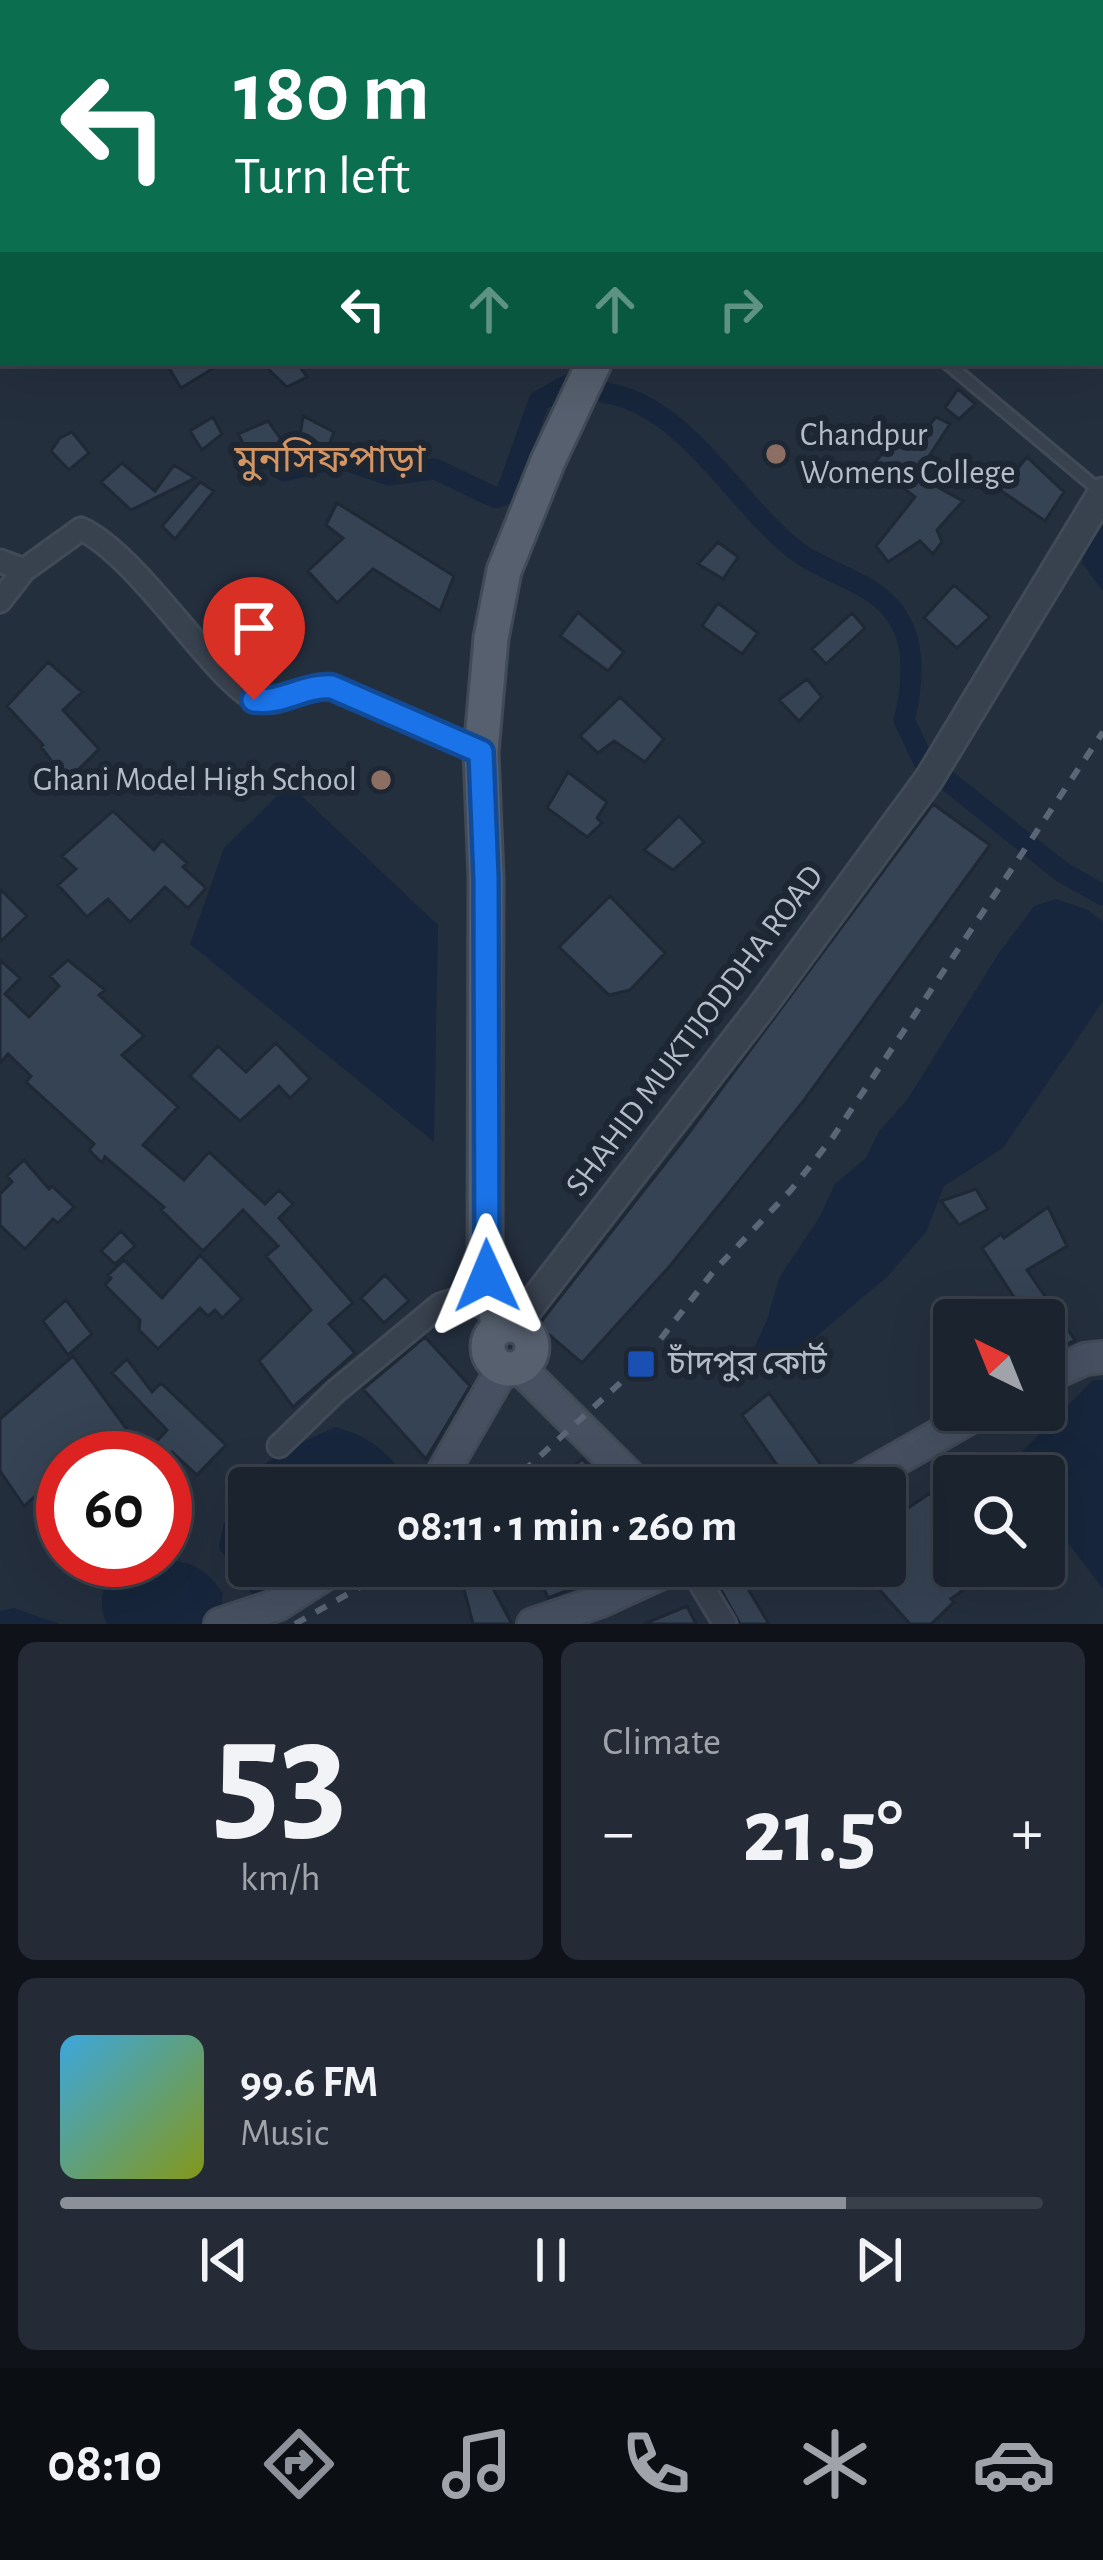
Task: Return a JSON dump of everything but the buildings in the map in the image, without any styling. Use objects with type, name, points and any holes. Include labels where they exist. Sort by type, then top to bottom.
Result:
[{"type":"main road","points":[[447,1467],[511,1368],[532,1351],[530,1337],[507,1312],[485,1259],[486,878],[481,752],[491,638],[505,571],[593,366]]},
{"type":"main road","points":[[1065,1368],[1103,1357]]},
{"type":"main road","points":[[511,1368],[618,1467]]},
{"type":"main road","points":[[883,1467],[946,1431]]},
{"type":"main road","points":[[220,1624],[277,1605],[305,1587]]},
{"type":"main road","points":[[533,1624],[631,1587]]},
{"type":"street","name":"SHAHID MUKTIJODDHA ROAD","points":[[507,1312],[763,1005],[929,779],[1103,493]]},
{"type":"street","points":[[0,601],[24,570],[81,529],[148,582],[236,686],[254,700],[272,703],[312,686],[332,687],[481,752]]},
{"type":"street","points":[[0,561],[24,570]]},
{"type":"street","points":[[279,1446],[336,1391],[440,1306],[458,1299],[507,1312]]},
{"type":"street","points":[[703,1587],[725,1624]]},
{"type":"lane","points":[[951,366],[1103,493]]},
{"type":"water","points":[[1103,517],[1103,591],[1082,563],[1085,547]]},
{"type":"water","points":[[289,784],[438,925],[434,1142],[190,944],[224,848]]},
{"type":"water","points":[[1056,899],[1086,909],[1103,921],[1103,1001],[1003,1148],[944,1186],[926,1232],[887,1277],[770,1375],[758,1362],[754,1348],[779,1278],[819,1218],[835,1184],[866,1158],[879,1131],[907,1100],[1034,906]]},
{"type":"water","points":[[1093,1380],[1103,1380],[1103,1589],[1065,1539],[1065,1455],[1019,1455],[1043,1431],[1065,1431],[1065,1408]]},
{"type":"water","points":[[335,1427],[361,1436],[398,1467],[261,1467]]},
{"type":"water","points":[[228,1514],[228,1561],[219,1548]]},
{"type":"water","points":[[192,1566],[223,1593],[220,1619],[208,1624],[107,1624],[105,1587],[192,1587]]},
{"type":"water","points":[[247,1587],[288,1587],[257,1601]]},
{"type":"water","points":[[14,1608],[60,1624],[0,1624],[0,1611]]},
{"type":"waterway","points":[[284,471],[330,460],[389,475],[435,469],[496,498],[506,494],[539,401],[568,385],[624,397],[654,412],[697,447],[794,549],[866,588],[891,608],[905,632],[910,657],[904,720],[924,762],[1062,872],[1103,895]]},
{"type":"railway","points":[[528,1467],[641,1364],[713,1272],[791,1190],[833,1137],[1103,732]]},
{"type":"railway","points":[[295,1624],[360,1587]]},
{"type":"place","name":"Chandpur Womens College","points":[[776,454]]},
{"type":"place","name":"Ghani Model High School","points":[[381,780]]},
{"type":"place","name":"চাঁদপুর কোর্ট","points":[[641,1364]]},
{"type":"district","name":"মুনসিফপাড়া","points":[[330,460]]},
{"type":"route","points":[[254,700],[272,703],[312,686],[332,687],[481,752],[487,1276]]}]
